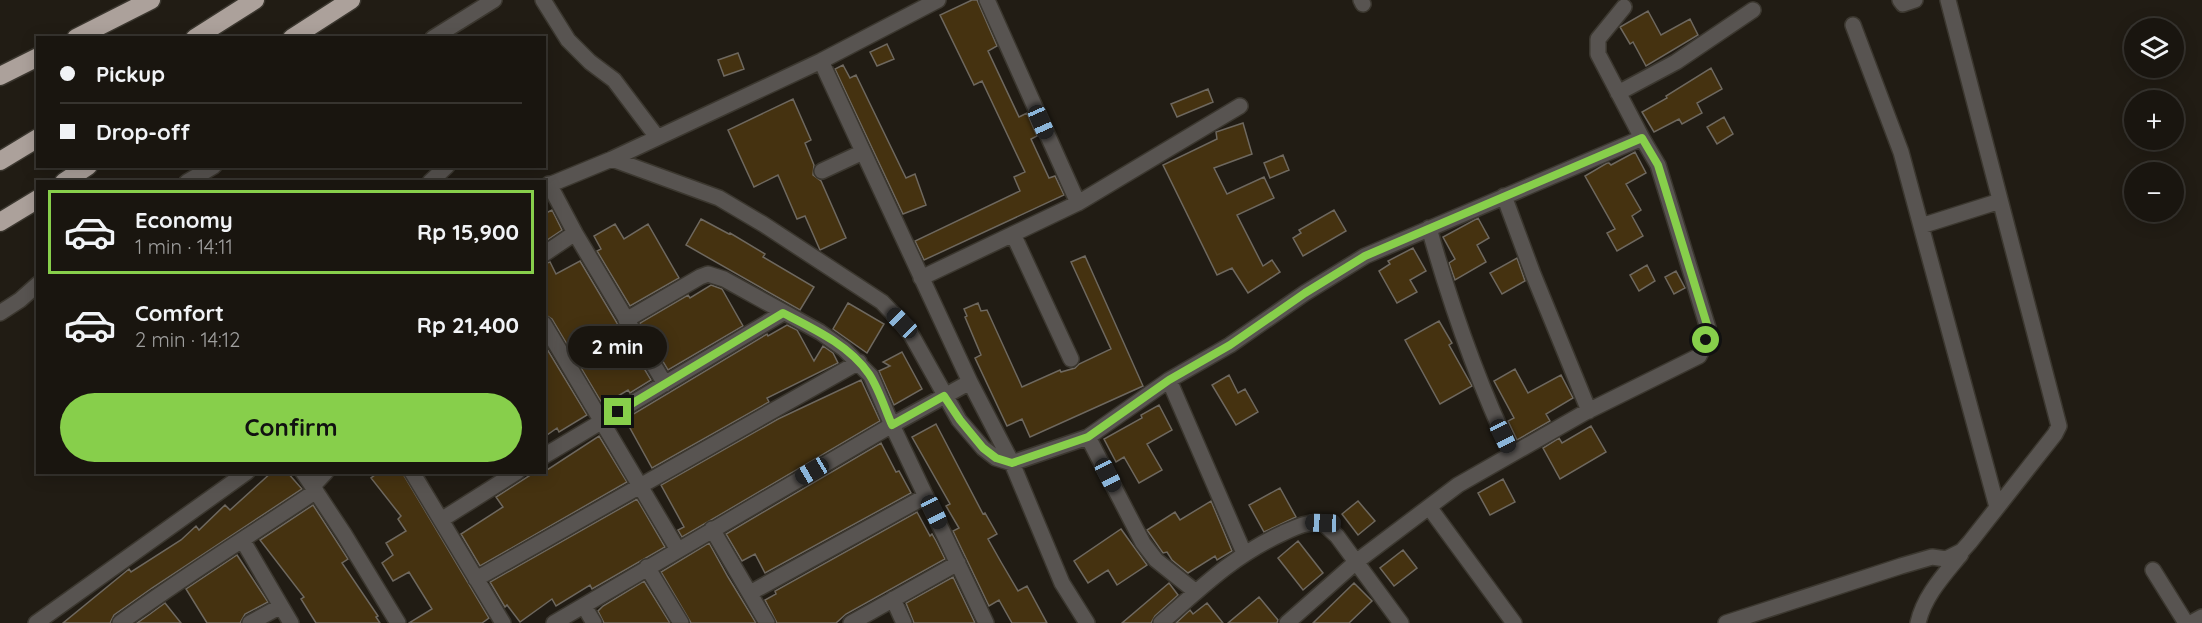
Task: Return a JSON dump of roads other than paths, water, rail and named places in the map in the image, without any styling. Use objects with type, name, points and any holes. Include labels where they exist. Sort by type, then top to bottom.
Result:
[{"type":"highway","points":[[80,36],[151,0]]},
{"type":"highway","points":[[198,36],[255,0]]},
{"type":"highway","points":[[295,36],[351,0]]},
{"type":"highway","points":[[0,76],[36,58]]},
{"type":"highway","points":[[0,161],[36,139]]},
{"type":"highway","points":[[67,180],[85,168]]},
{"type":"highway","points":[[0,222],[36,199]]},
{"type":"street","points":[[436,36],[494,0]]},
{"type":"street","points":[[543,0],[568,40],[590,62],[614,80],[657,137]]},
{"type":"street","points":[[665,384],[547,185],[612,159],[821,61],[938,0]]},
{"type":"street","points":[[987,0],[1078,203]]},
{"type":"street","points":[[1900,0],[1903,4],[1915,0]]},
{"type":"street","points":[[1918,623],[1921,610],[1930,595],[2059,426],[1948,0]]},
{"type":"street","points":[[1287,623],[1303,617],[1356,562],[1458,484],[1589,411],[1699,356],[1708,328],[1658,165],[1598,54],[1598,39],[1624,8]]},
{"type":"street","points":[[1618,93],[1676,62],[1753,10]]},
{"type":"street","points":[[1853,25],[1901,152],[1997,507]]},
{"type":"street","points":[[821,61],[970,382],[1012,463],[1062,584],[1087,623]]},
{"type":"street","points":[[921,278],[1078,203],[1240,106]]},
{"type":"street","points":[[612,159],[719,198],[763,224],[882,303],[912,336],[944,396],[960,420],[983,448],[996,458],[1012,463],[1088,437],[1169,380],[1230,345],[1305,293],[1365,256],[1642,138]]},
{"type":"street","points":[[822,171],[863,152]]},
{"type":"street","points":[[190,180],[211,168]]},
{"type":"street","points":[[432,180],[445,168]]},
{"type":"street","points":[[1504,196],[1589,411]]},
{"type":"street","points":[[1921,226],[2000,201]]},
{"type":"street","points":[[1429,228],[1445,288],[1465,345],[1486,400],[1512,454]]},
{"type":"street","points":[[546,253],[575,233]]},
{"type":"street","points":[[1013,234],[1071,360]]},
{"type":"street","points":[[626,320],[708,274],[723,279],[820,332],[844,348],[871,376],[986,623]]},
{"type":"street","points":[[0,313],[36,286]]},
{"type":"street","points":[[546,455],[783,313]]},
{"type":"street","points":[[546,327],[678,550]]},
{"type":"street","points":[[476,579],[859,362]]},
{"type":"street","points":[[1169,380],[1244,553]]},
{"type":"street","points":[[554,623],[712,529],[970,382]]},
{"type":"street","points":[[1088,437],[1143,543],[1156,560],[1196,592]]},
{"type":"street","points":[[36,623],[245,474]]},
{"type":"street","points":[[304,474],[398,623]]},
{"type":"street","points":[[120,623],[198,567],[243,541],[314,488],[324,474]]},
{"type":"street","points":[[413,474],[503,623]]},
{"type":"street","points":[[441,520],[514,474]]},
{"type":"street","points":[[750,593],[926,496]]},
{"type":"street","points":[[1429,507],[1514,623]]},
{"type":"street","points":[[1161,623],[1244,553],[1308,522],[1323,523],[1337,536],[1401,623]]},
{"type":"street","points":[[712,529],[767,623]]},
{"type":"street","points":[[243,541],[291,623]]},
{"type":"street","points":[[1726,623],[1901,566],[1932,557],[1946,559],[1962,551]]},
{"type":"street","points":[[851,623],[958,562]]},
{"type":"street","points":[[647,567],[681,623]]},
{"type":"street","points":[[2153,570],[2186,623]]},
{"type":"street","points":[[893,598],[904,623]]},
{"type":"street","points":[[250,623],[281,606]]},
{"type":"street","points":[[584,606],[594,623]]},
{"type":"street","points":[[2191,623],[2202,617]]}]
